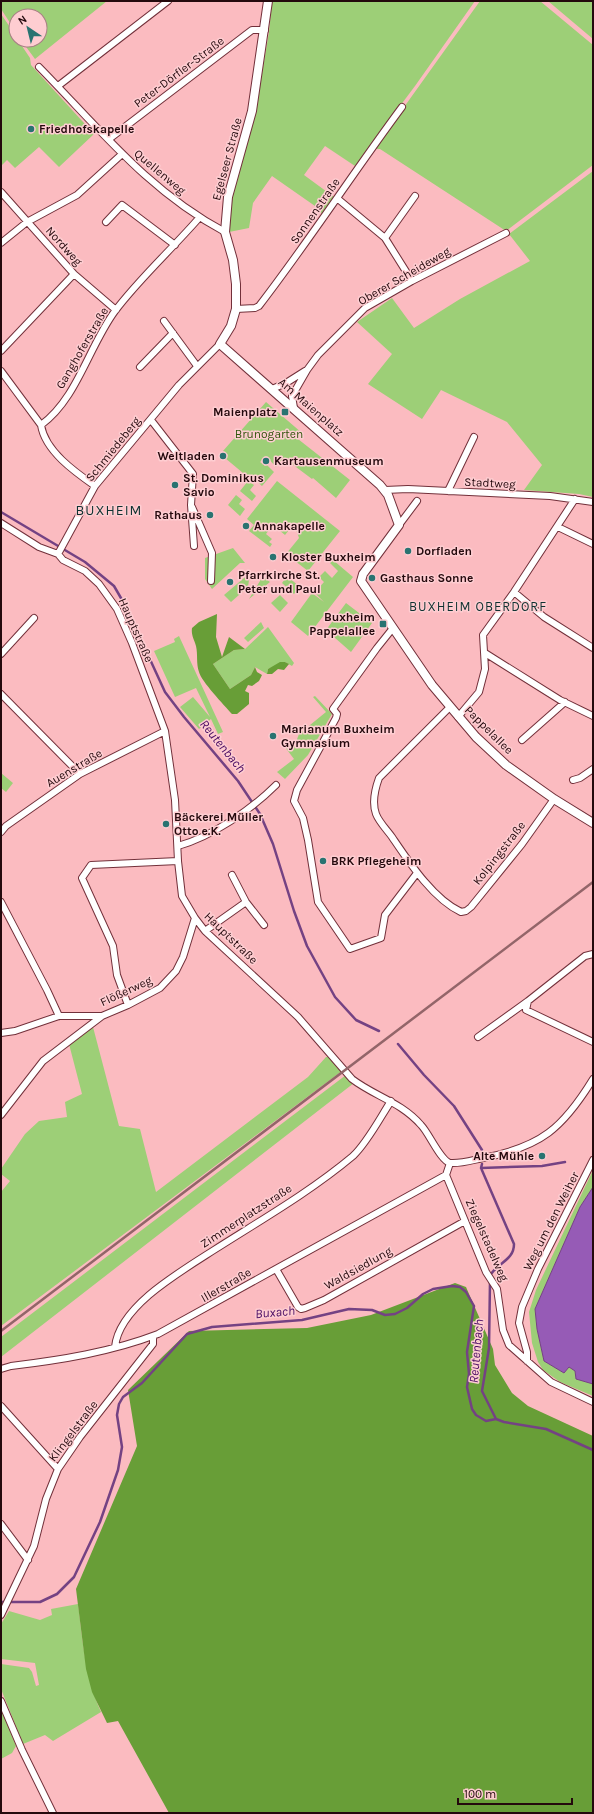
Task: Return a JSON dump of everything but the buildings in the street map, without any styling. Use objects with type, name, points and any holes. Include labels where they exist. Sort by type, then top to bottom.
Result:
[{"type":"street","points":[[58,86],[168,1]]},
{"type":"street","name":"Egelseer Straße","points":[[220,344],[231,326],[236,309],[234,266],[225,232],[228,197],[252,111],[265,30],[268,1]]},
{"type":"street","name":"Peter-Dörfler-Straße","points":[[109,139],[252,30],[265,30]]},
{"type":"street","name":"Quellenweg","points":[[39,67],[109,139],[122,155],[157,187],[199,218],[225,232]]},
{"type":"street","name":"Sonnenstraße","points":[[236,309],[251,309],[259,306],[338,199],[370,151],[402,108]]},
{"type":"street","points":[[1,243],[27,222],[77,195],[122,155]]},
{"type":"street","name":"Nordweg","points":[[1,192],[74,274],[116,310]]},
{"type":"street","points":[[385,238],[415,196]]},
{"type":"street","points":[[338,199],[385,238],[412,282]]},
{"type":"street","points":[[106,222],[127,200]]},
{"type":"street","points":[[122,205],[175,245]]},
{"type":"street","name":"Ganghoferstraße","points":[[41,425],[53,416],[66,398],[96,342],[116,310],[199,218]]},
{"type":"street","name":"Oberer Scheideweg","points":[[294,408],[292,396],[307,370],[318,355],[365,308],[506,234]]},
{"type":"street","points":[[1,351],[74,274]]},
{"type":"street","points":[[164,321],[197,366]]},
{"type":"street","points":[[140,367],[173,333]]},
{"type":"street","name":"Schmiedeberg","points":[[58,554],[95,486],[179,385],[220,344]]},
{"type":"street","name":"Am Maienplatz","points":[[220,344],[385,490]]},
{"type":"street","name":"Oberer Scheideweg","points":[[272,389],[286,383],[307,370]]},
{"type":"street","points":[[1,371],[41,425],[44,435],[59,457],[74,471],[95,486]]},
{"type":"street","points":[[150,420],[193,474],[191,505],[194,546]]},
{"type":"street","points":[[448,491],[474,437]]},
{"type":"street","name":"Stadtweg","points":[[385,490],[408,489],[550,496],[593,502]]},
{"type":"street","points":[[385,490],[399,525]]},
{"type":"street","points":[[458,717],[479,692],[485,669],[484,635],[558,527],[575,499]]},
{"type":"street","points":[[399,525],[417,501]]},
{"type":"street","points":[[191,505],[212,553],[211,581]]},
{"type":"street","name":"Hauptstraße","points":[[1,523],[39,547],[58,554],[63,560],[80,568],[90,576],[115,605],[132,643],[164,731],[175,800],[178,861],[182,896],[195,918],[205,930],[298,1017],[352,1079],[360,1085],[391,1101],[422,1125],[444,1159],[450,1163]]},
{"type":"street","name":"Pappelallee","points":[[399,525],[363,574],[361,582],[450,707],[476,737],[506,765],[554,799],[593,823]]},
{"type":"street","points":[[558,527],[593,544]]},
{"type":"street","points":[[514,592],[544,617],[593,648]]},
{"type":"street","points":[[1,654],[34,618]]},
{"type":"street","points":[[393,628],[376,648],[333,709],[337,714],[336,718],[297,790],[294,801],[303,818],[307,834],[318,902],[350,949],[381,938],[385,915],[417,873],[377,816],[374,798],[379,778],[450,707]]},
{"type":"street","points":[[485,653],[565,702],[593,716]]},
{"type":"street","points":[[1,694],[80,774]]},
{"type":"street","points":[[522,740],[565,702]]},
{"type":"street","name":"Auenstraße","points":[[1,832],[6,826],[80,774],[164,731]]},
{"type":"street","points":[[573,780],[580,778],[593,770]]},
{"type":"street","points":[[178,846],[212,832],[256,802],[276,785]]},
{"type":"street","name":"Kolpingstraße","points":[[417,873],[457,910],[461,912],[466,911],[471,907],[522,844],[554,799]]},
{"type":"street","points":[[128,1005],[117,976],[113,946],[82,878],[91,865],[178,861]]},
{"type":"street","points":[[232,875],[246,902],[264,925]]},
{"type":"street","points":[[1,902],[59,1016]]},
{"type":"street","points":[[205,930],[246,902]]},
{"type":"street","name":"Flößerweg","points":[[1,1033],[15,1031],[59,1016],[102,1016],[128,1005],[160,988],[176,971],[183,957],[195,918]]},
{"type":"street","points":[[478,1037],[528,1001],[585,956],[593,954]]},
{"type":"street","points":[[528,1001],[526,1010],[593,1042]]},
{"type":"street","points":[[1,1115],[43,1062],[102,1016]]},
{"type":"street","points":[[446,1175],[450,1163],[500,1154],[546,1136],[563,1121],[593,1079]]},
{"type":"street","name":"Zimmerplatzstraße","points":[[115,1347],[116,1338],[126,1319],[148,1295],[196,1261],[300,1194],[352,1156],[364,1142],[391,1101]]},
{"type":"street","name":"Weg um den Weiher","points":[[527,1361],[527,1352],[519,1323],[522,1306],[541,1263],[593,1160]]},
{"type":"street","name":"Illerstraße","points":[[1,1369],[11,1366],[86,1355],[115,1347],[130,1345],[153,1336],[178,1325],[446,1175]]},
{"type":"street","name":"Ziegelstadelweg","points":[[446,1175],[486,1272],[497,1289],[505,1338],[513,1350],[551,1382],[593,1402]]},
{"type":"street","name":"Waldsiedlung","points":[[276,1269],[298,1307],[305,1308],[324,1300],[465,1220]]},
{"type":"street","name":"Klingelstraße","points":[[1,1615],[34,1546],[50,1489],[58,1468],[150,1349],[153,1344],[153,1336]]},
{"type":"street","points":[[1,1406],[58,1468]]},
{"type":"street","points":[[1,1524],[28,1560]]},
{"type":"street","points":[[1,1701],[22,1750],[53,1813]]},
{"type":"green space","points":[[1,1],[107,1],[35,59],[27,48],[48,48],[48,8],[8,8],[8,20],[1,9]]},
{"type":"green space","points":[[272,1],[475,1],[415,86],[355,166],[325,146],[304,175],[334,197],[322,214],[315,206],[272,176],[253,203],[249,228],[229,232],[231,198],[255,115],[269,32]]},
{"type":"green space","points":[[480,1],[540,1],[593,45],[593,165],[506,231],[380,149],[374,149]]},
{"type":"green space","points":[[548,1],[593,1],[593,39]]},
{"type":"green space","points":[[1,14],[8,24],[8,48],[23,48],[30,58],[31,65],[94,134],[59,167],[39,147],[15,168],[7,160],[1,166]]},
{"type":"green space","points":[[593,171],[593,497],[579,494],[524,490],[542,465],[507,422],[441,390],[422,419],[368,384],[392,354],[357,322],[392,298],[414,328],[460,299],[530,261],[509,234]]},
{"type":"green space","name":"Brunogarten","points":[[266,402],[302,433],[298,439],[350,480],[336,498],[313,478],[312,479],[284,458],[276,467],[266,456],[260,462],[265,466],[267,465],[274,472],[262,486],[251,476],[249,478],[225,458],[228,455],[223,451]]},
{"type":"green space","points":[[248,481],[254,485],[250,490],[256,496],[252,501],[240,491]]},
{"type":"green space","points":[[277,481],[340,531],[308,571],[286,554],[299,538],[294,529],[289,530],[285,535],[273,525],[266,534],[272,539],[269,542],[272,544],[270,547],[249,531],[254,525],[247,519]]},
{"type":"green space","points":[[236,495],[242,500],[239,504],[245,509],[240,516],[228,505]]},
{"type":"green space","points":[[233,548],[245,563],[240,563],[212,589],[205,579],[205,558]]},
{"type":"green space","points":[[333,560],[353,577],[308,636],[291,622],[312,593],[324,602],[310,588],[311,587],[316,591],[324,582],[319,577],[325,571],[332,578],[338,571],[330,563]]},
{"type":"green space","points":[[250,573],[248,587],[231,602],[224,595]]},
{"type":"green space","points":[[263,576],[270,582],[249,599]]},
{"type":"green space","points":[[287,576],[300,587],[294,594],[282,583]]},
{"type":"green space","points":[[280,595],[288,603],[280,612],[271,603]]},
{"type":"green space","points":[[346,603],[372,623],[351,652],[326,630]]},
{"type":"green space","points":[[217,614],[216,637],[222,657],[229,637],[245,649],[234,650],[213,664],[230,689],[251,675],[255,667],[257,672],[262,675],[259,681],[252,686],[248,685],[245,691],[249,693],[249,704],[237,714],[232,714],[213,693],[204,681],[198,669],[197,649],[192,635],[192,628],[199,622]]},
{"type":"green space","points":[[261,622],[264,628],[248,642],[244,638]]},
{"type":"green space","points":[[268,627],[294,663],[292,666],[285,662],[268,669],[267,674],[255,667],[251,675],[230,689],[213,664],[234,650],[245,649]]},
{"type":"green space","points":[[179,636],[223,732],[218,734],[211,719],[199,729],[180,707],[193,697],[210,717],[196,688],[175,697],[154,651],[175,642],[174,639]]},
{"type":"green space","points":[[280,662],[289,664],[284,670],[278,669],[272,674],[267,674],[268,669]]},
{"type":"green space","points":[[315,696],[332,714],[308,755],[285,779],[277,772],[294,759],[285,747],[296,742],[299,734],[326,712],[313,697]]},
{"type":"green space","points":[[1,773],[13,783],[6,792],[1,788]]},
{"type":"green space","points":[[93,1027],[119,1126],[140,1129],[156,1192],[308,1077],[326,1057],[329,1057],[342,1071],[1,1326],[1,1192],[10,1181],[1,1174],[1,1169],[25,1134],[39,1121],[67,1117],[65,1102],[82,1094],[69,1044]]},
{"type":"green space","points":[[346,1075],[354,1083],[1,1357],[1,1337]]},
{"type":"green space","points":[[593,1170],[593,1187],[580,1207],[535,1309],[537,1329],[544,1361],[564,1373],[569,1367],[575,1371],[576,1379],[593,1384],[593,1396],[560,1382],[543,1370],[538,1362],[532,1343],[529,1312],[536,1290]]},
{"type":"green space","points":[[455,1283],[466,1287],[493,1349],[495,1365],[512,1393],[528,1406],[593,1436],[593,1813],[169,1813],[118,1721],[107,1723],[92,1692],[86,1669],[76,1589],[137,1446],[128,1390],[189,1331],[307,1328],[371,1315]]},
{"type":"green space","points":[[78,1604],[88,1672],[101,1712],[53,1741],[45,1735],[23,1744],[1,1689],[1,1664],[29,1668],[32,1672],[36,1686],[39,1685],[35,1663],[1,1659],[1,1624],[9,1611],[40,1620],[52,1615],[51,1609]]},
{"type":"green space","points":[[1,1708],[16,1746],[12,1753],[1,1759]]},
{"type":"shaded area","points":[[593,1187],[593,1384],[576,1379],[575,1371],[569,1367],[564,1373],[544,1361],[537,1329],[535,1309],[580,1207]]},
{"type":"waterway","name":"Reutenbach","points":[[1,512],[85,562],[114,586],[125,605],[165,692],[238,781],[260,814],[273,844],[294,911],[307,946],[335,997],[356,1020],[379,1031]]},
{"type":"waterway","name":"Reutenbach","points":[[398,1044],[424,1075],[454,1106],[482,1150]]},
{"type":"waterway","points":[[481,1168],[542,1166],[565,1162]]},
{"type":"waterway","name":"Reutenbach","points":[[482,1164],[481,1168],[514,1244],[512,1254],[491,1274]]},
{"type":"waterway","name":"Reutenbach","points":[[490,1281],[489,1348],[482,1391],[496,1419]]},
{"type":"waterway","name":"Buxach","points":[[1,1602],[40,1602],[57,1594],[74,1577],[100,1522],[118,1470],[122,1447],[117,1415],[119,1404],[123,1397],[142,1383],[187,1334],[212,1327],[302,1320],[349,1309],[372,1310],[385,1315],[395,1314],[407,1308],[423,1294],[433,1289],[452,1286],[460,1287],[466,1292],[474,1306],[467,1352],[469,1374],[467,1387],[472,1409],[476,1415],[486,1421],[496,1419],[504,1422],[546,1429],[593,1450]]},
{"type":"railway","points":[[1,1331],[593,882]]},
{"type":"place","name":"Friedhofskapelle","points":[[31,129]]},
{"type":"place","name":"Maienplatz","points":[[285,412]]},
{"type":"place","name":"Weltladen","points":[[223,456]]},
{"type":"place","name":"Kartausenmuseum","points":[[266,461]]},
{"type":"place","name":"St. Dominikus Savio","points":[[175,485]]},
{"type":"place","name":"Rathaus","points":[[210,515]]},
{"type":"place","name":"Annakapelle","points":[[246,526]]},
{"type":"place","name":"Dorfladen","points":[[408,551]]},
{"type":"place","name":"Kloster Buxheim","points":[[273,557]]},
{"type":"place","name":"Gasthaus Sonne","points":[[372,578]]},
{"type":"place","name":"Pfarrkirche St. Peter und Paul","points":[[230,582]]},
{"type":"place","name":"Buxheim Pappelallee","points":[[383,624]]},
{"type":"place","name":"Marianum Buxheim Gymnasium","points":[[273,736]]},
{"type":"place","name":"Bäckerei Müller Otto e.K.","points":[[166,824]]},
{"type":"place","name":"BRK Pflegeheim","points":[[323,861]]},
{"type":"place","name":"Alte Mühle","points":[[542,1156]]},
{"type":"district","name":"BUXHEIM","points":[[109,510]]},
{"type":"district","name":"BUXHEIM OBERDORF","points":[[478,606]]}]
